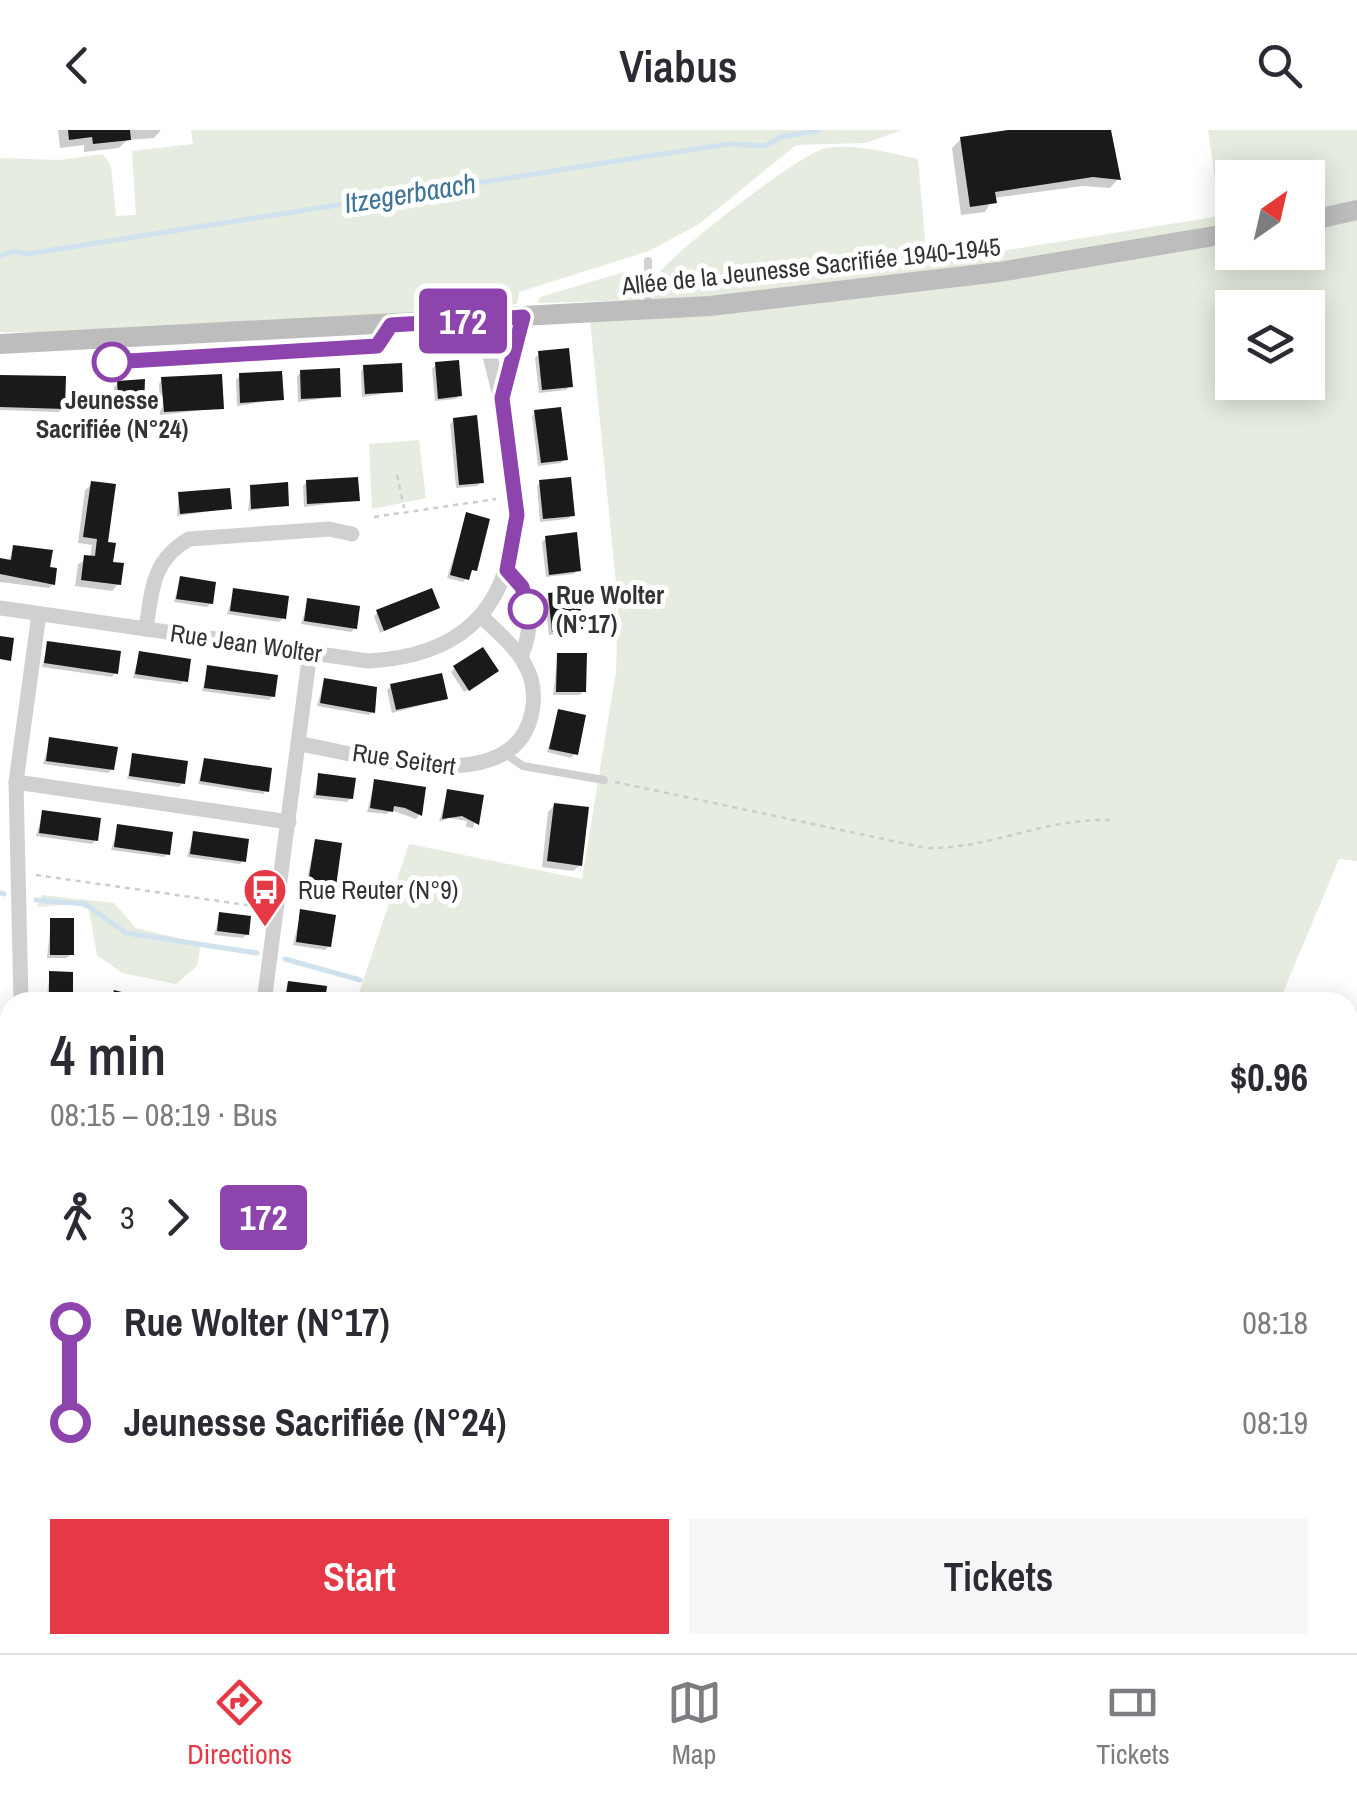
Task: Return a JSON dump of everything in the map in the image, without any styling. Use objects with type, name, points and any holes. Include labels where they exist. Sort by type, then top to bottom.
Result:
[{"type":"main road","points":[[1325,217],[1357,210]]},
{"type":"main road","name":"Allée de la Jeunesse Sacrifiée 1940-1945","points":[[0,344],[101,342],[648,310],[1000,272],[1215,236]]},
{"type":"street","name":"Rue Jean Wolter","points":[[502,398],[523,317]]},
{"type":"street","name":"Rue Jean Wolter","points":[[0,608],[368,660],[409,656],[449,641],[481,616],[507,570],[517,515],[502,398],[480,320]]},
{"type":"street","points":[[146,629],[156,568],[173,548],[189,539],[329,529],[352,534]]},
{"type":"street","points":[[507,570],[522,587],[530,614],[522,654]]},
{"type":"street","points":[[21,992],[22,877],[16,782],[39,614]]},
{"type":"street","points":[[481,616],[522,654],[532,677],[534,700],[525,732],[507,755]]},
{"type":"street","points":[[265,992],[310,652]]},
{"type":"street","name":"Rue Seitert","points":[[300,744],[469,768],[507,755]]},
{"type":"street","points":[[16,782],[289,822]]},
{"type":"lane","points":[[648,260],[648,310]]},
{"type":"lane","points":[[507,755],[523,766],[604,780]]},
{"type":"path","points":[[397,475],[404,510]]},
{"type":"path","points":[[374,517],[501,498]]},
{"type":"path","points":[[604,780],[926,848],[966,849],[1021,829],[1073,819],[1110,820]]},
{"type":"path","points":[[22,877],[277,910]]},
{"type":"shaded area","points":[[191,130],[902,130],[866,143],[796,145],[699,224],[649,251],[519,292],[517,304],[115,333],[0,332],[0,158],[59,160],[103,154],[111,167],[116,216],[136,215],[132,151],[193,144]]},
{"type":"shaded area","points":[[1208,130],[1357,130],[1357,861],[1339,859],[1283,992],[359,992],[409,844],[582,879],[616,672],[618,603],[590,320],[653,317],[653,283],[664,267],[764,186],[812,154],[826,148],[861,148],[918,159],[927,263],[1215,217],[1215,270],[1325,270],[1325,160],[1215,160],[1215,180]]},
{"type":"shaded area","points":[[624,272],[640,279],[640,300],[538,303],[540,297]]},
{"type":"shaded area","points":[[419,440],[426,498],[372,509],[369,444]]},
{"type":"shaded area","points":[[42,895],[114,903],[136,928],[195,942],[200,948],[197,966],[176,984],[122,973],[97,955],[89,910],[76,904],[37,907]]},
{"type":"building","points":[[68,130],[130,130],[131,140],[93,144],[92,137],[69,140]]},
{"type":"building","points":[[1008,130],[1111,130],[1121,180],[1093,177],[995,192],[997,203],[970,207],[960,137]]},
{"type":"building","points":[[569,348],[573,387],[542,390],[538,351]]},
{"type":"building","points":[[459,360],[462,396],[438,399],[435,362]]},
{"type":"building","points":[[402,363],[403,392],[365,394],[363,365]]},
{"type":"building","points":[[340,368],[341,397],[301,399],[300,370]]},
{"type":"building","points":[[282,371],[284,400],[240,403],[239,373]]},
{"type":"building","points":[[222,374],[224,409],[164,412],[161,377]]},
{"type":"building","points":[[0,375],[66,376],[65,409],[0,407]]},
{"type":"building","points":[[145,379],[144,408],[119,410],[117,381]]},
{"type":"building","points":[[561,407],[568,460],[541,463],[534,410]]},
{"type":"building","points":[[477,415],[484,483],[459,485],[453,418]]},
{"type":"building","points":[[358,477],[360,501],[307,504],[306,480]]},
{"type":"building","points":[[571,477],[575,516],[543,519],[539,480]]},
{"type":"building","points":[[91,481],[116,484],[108,542],[116,543],[113,562],[124,563],[121,585],[81,580],[84,555],[95,556],[97,539],[83,537]]},
{"type":"building","points":[[288,482],[289,506],[251,509],[250,485]]},
{"type":"building","points":[[230,488],[232,509],[180,514],[178,492]]},
{"type":"building","points":[[466,512],[490,519],[477,571],[472,570],[469,580],[450,575]]},
{"type":"building","points":[[577,532],[581,571],[549,575],[545,536]]},
{"type":"building","points":[[13,545],[53,550],[50,567],[57,568],[55,585],[0,574],[0,558],[11,560]]},
{"type":"building","points":[[180,576],[216,582],[213,604],[176,599]]},
{"type":"building","points":[[233,588],[289,596],[286,619],[230,611]]},
{"type":"building","points":[[432,588],[440,608],[384,631],[376,610]]},
{"type":"building","points":[[579,590],[583,629],[552,632],[548,593]]},
{"type":"building","points":[[307,598],[360,606],[357,629],[304,621]]},
{"type":"building","points":[[0,636],[14,638],[11,661],[0,659]]},
{"type":"building","points":[[47,641],[121,651],[118,674],[44,663]]},
{"type":"building","points":[[483,647],[499,671],[469,691],[453,666]]},
{"type":"building","points":[[139,651],[191,659],[188,682],[135,674]]},
{"type":"building","points":[[557,653],[587,653],[586,692],[556,692]]},
{"type":"building","points":[[207,665],[278,675],[275,697],[204,688]]},
{"type":"building","points":[[442,673],[448,699],[396,710],[390,684]]},
{"type":"building","points":[[324,678],[377,687],[375,713],[320,703]]},
{"type":"building","points":[[558,709],[586,715],[578,755],[549,749]]},
{"type":"building","points":[[49,737],[118,747],[114,770],[46,761]]},
{"type":"building","points":[[132,753],[188,761],[185,784],[129,776]]},
{"type":"building","points":[[204,758],[272,768],[269,792],[200,781]]},
{"type":"building","points":[[318,773],[356,778],[353,799],[316,795]]},
{"type":"building","points":[[374,779],[426,787],[422,816],[394,806],[393,812],[370,808]]},
{"type":"building","points":[[447,789],[484,795],[479,825],[462,816],[442,819]]},
{"type":"building","points":[[554,803],[589,807],[582,866],[547,861]]},
{"type":"building","points":[[42,810],[101,818],[98,841],[39,833]]},
{"type":"building","points":[[117,824],[173,832],[170,855],[114,847]]},
{"type":"building","points":[[193,831],[249,839],[246,862],[190,854]]},
{"type":"building","points":[[315,839],[342,843],[335,894],[307,890]]},
{"type":"building","points":[[300,909],[336,915],[331,947],[296,942]]},
{"type":"building","points":[[219,912],[251,916],[249,935],[217,931]]},
{"type":"building","points":[[50,918],[74,918],[74,955],[50,955]]},
{"type":"building","points":[[49,971],[73,972],[73,992],[49,992]]},
{"type":"building","points":[[288,981],[327,986],[326,992],[286,992]]},
{"type":"waterway","name":"Itzegerbaach","points":[[0,256],[730,144],[765,146],[781,137],[819,130]]},
{"type":"waterway","points":[[0,893],[4,894]]},
{"type":"waterway","points":[[36,900],[85,904],[126,933],[257,953]]},
{"type":"waterway","points":[[285,959],[360,980]]},
{"type":"bus line","name":"172","points":[[112,362],[377,346],[391,325],[523,317],[502,398],[517,515],[515,543],[507,570],[522,587],[528,609]]},
{"type":"place","name":"Jeunesse Sacrifiée (N°24)","points":[[112,362]]},
{"type":"place","name":"Rue Wolter (N°17)","points":[[528,609]]},
{"type":"place","name":"Rue Reuter (N°9)","points":[[265,928]]}]
